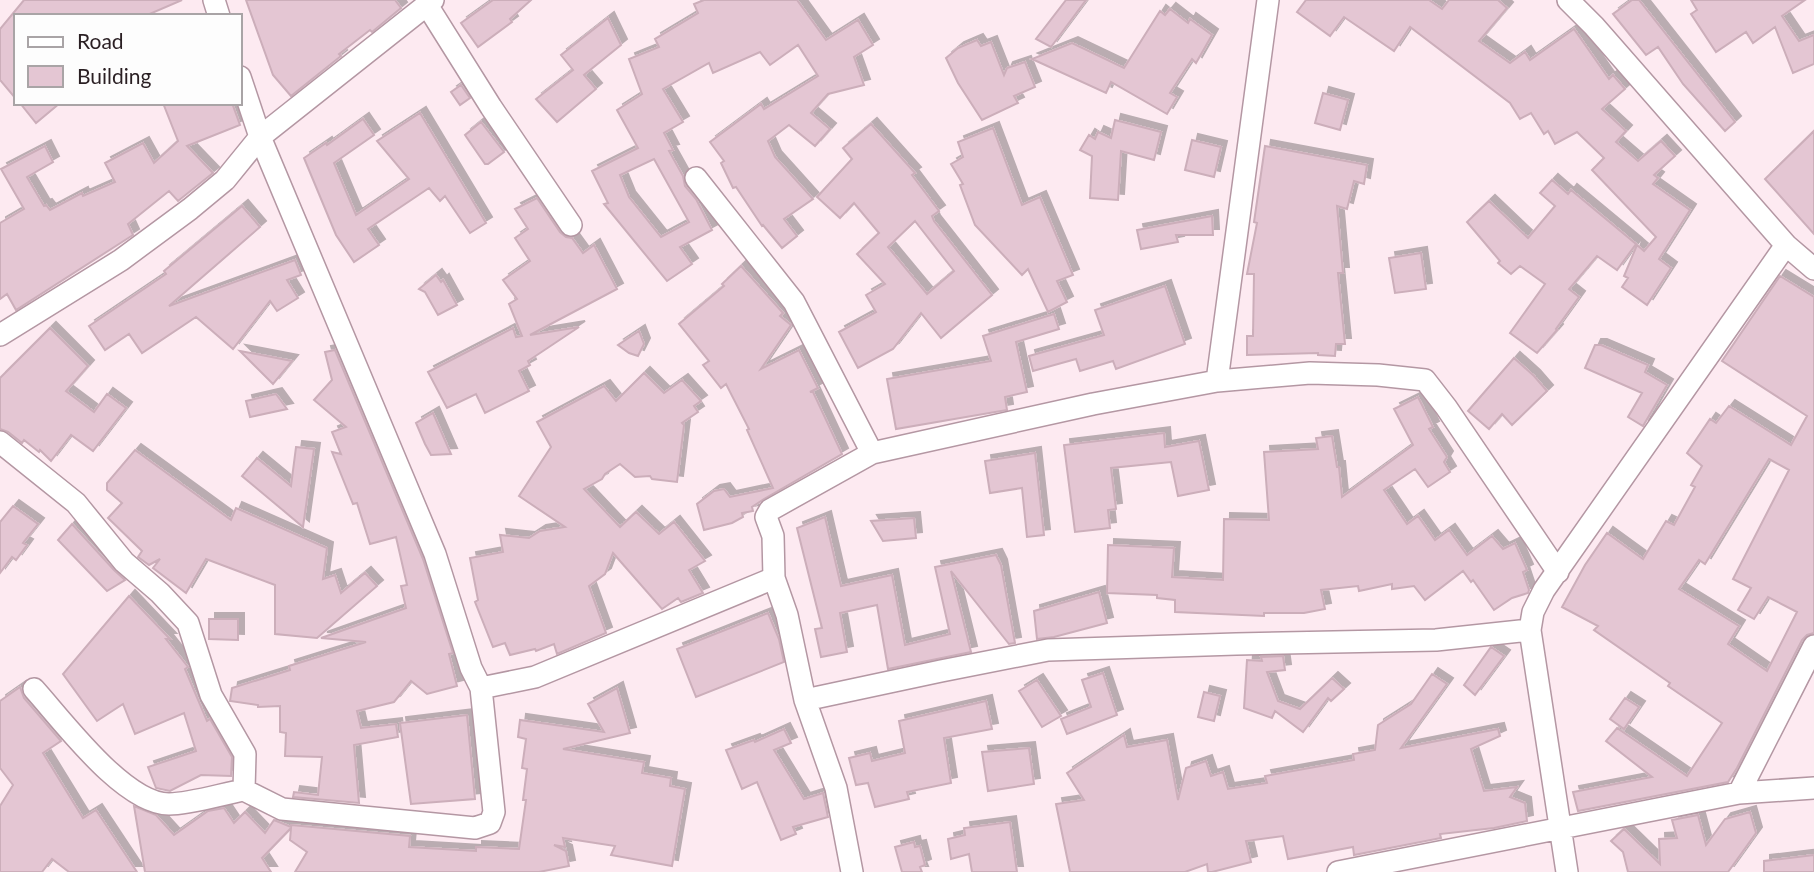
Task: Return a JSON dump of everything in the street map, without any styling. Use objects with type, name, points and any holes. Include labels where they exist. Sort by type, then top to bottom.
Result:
[{"type":"street","points":[[1217,382],[1268,0]]},
{"type":"street","points":[[1568,0],[1594,26],[1786,245],[1814,269]]},
{"type":"street","points":[[0,335],[154,237],[225,180],[260,137],[430,3],[491,107],[571,225]]},
{"type":"street","points":[[34,689],[92,754],[123,784],[141,796],[167,804],[244,790],[282,809],[475,828],[490,823],[494,812],[481,688],[471,668],[435,554],[260,137],[242,83]]},
{"type":"street","points":[[696,178],[793,302],[872,453]]},
{"type":"street","points":[[1567,872],[1530,630],[1533,612],[1544,590],[1786,245]]},
{"type":"street","points":[[852,872],[835,788],[805,700],[787,615],[774,578],[773,536],[766,517],[770,510],[872,453],[1093,404],[1217,382],[1310,373],[1378,375],[1425,380],[1558,572]]},
{"type":"street","points":[[0,442],[76,503],[124,562],[160,593],[188,623],[211,695],[245,754],[244,790]]},
{"type":"street","points":[[481,688],[535,677],[774,578]]},
{"type":"street","points":[[805,700],[1048,650],[1436,640],[1530,630]]},
{"type":"street","points":[[1739,793],[1814,646]]},
{"type":"street","points":[[1338,872],[1739,793],[1814,788]]},
{"type":"building","points":[[24,0],[182,0],[150,14],[14,14],[14,97],[0,80],[0,29]]},
{"type":"building","points":[[246,0],[395,0],[401,8],[339,54],[341,56],[291,96],[273,75]]},
{"type":"building","points":[[493,0],[531,0],[510,19],[512,22],[478,47],[461,23]]},
{"type":"building","points":[[704,0],[797,0],[826,40],[858,20],[873,45],[854,57],[864,85],[828,94],[811,113],[830,129],[815,146],[789,125],[768,141],[775,157],[813,199],[784,219],[797,236],[782,248],[762,226],[736,187],[733,188],[721,163],[724,161],[710,142],[761,104],[764,109],[818,76],[798,45],[770,65],[760,52],[713,73],[709,63],[663,89],[683,122],[664,133],[673,150],[669,151],[683,176],[685,186],[696,199],[712,230],[680,247],[692,264],[667,281],[604,204],[608,203],[592,171],[638,148],[617,110],[642,94],[629,59],[659,47],[655,39],[698,13],[694,4]],"holes":[[[654,159],[689,222],[661,237],[629,197],[620,175]]]},
{"type":"building","points":[[1066,0],[1086,0],[1051,47],[1036,39]]},
{"type":"building","points":[[1306,0],[1429,0],[1442,9],[1449,0],[1498,0],[1507,8],[1479,41],[1510,63],[1525,52],[1530,60],[1574,29],[1609,79],[1613,75],[1625,89],[1602,109],[1626,131],[1616,142],[1638,161],[1661,141],[1675,156],[1654,175],[1658,178],[1653,184],[1690,210],[1659,259],[1671,268],[1647,305],[1622,287],[1628,278],[1624,276],[1637,245],[1644,251],[1656,237],[1592,170],[1604,158],[1577,132],[1555,144],[1548,131],[1544,134],[1531,113],[1520,119],[1510,103],[1410,27],[1394,51],[1344,17],[1330,36],[1297,12]]},
{"type":"building","points":[[1632,0],[1639,0],[1735,122],[1725,131],[1683,84],[1658,47],[1646,55],[1613,14]]},
{"type":"building","points":[[1691,0],[1805,0],[1782,16],[1799,41],[1814,35],[1814,64],[1793,73],[1775,27],[1753,43],[1746,32],[1716,52],[1691,14],[1697,10]]},
{"type":"building","points":[[1170,9],[1188,23],[1190,19],[1212,35],[1196,63],[1192,59],[1170,93],[1177,97],[1167,114],[1111,82],[1106,93],[1032,59],[1072,43],[1124,68],[1160,11],[1165,15]]},
{"type":"building","points":[[608,18],[621,45],[584,75],[596,89],[557,122],[536,99],[573,70],[561,55]]},
{"type":"building","points":[[977,40],[981,46],[991,42],[1004,75],[1007,68],[1025,62],[1035,87],[1014,96],[1018,103],[982,120],[958,83],[946,58],[958,48]]},
{"type":"building","points":[[461,85],[470,98],[460,105],[451,92]]},
{"type":"building","points":[[1323,93],[1348,100],[1340,130],[1315,123]]},
{"type":"building","points":[[22,105],[58,105],[36,123]]},
{"type":"building","points":[[164,105],[233,105],[240,125],[187,146],[213,173],[178,201],[169,191],[128,224],[133,235],[16,310],[7,294],[0,299],[0,223],[24,209],[1,169],[45,146],[53,162],[27,177],[44,206],[50,210],[82,193],[83,196],[115,182],[105,163],[143,143],[154,163],[178,141]]},
{"type":"building","points":[[420,113],[486,223],[470,233],[445,196],[440,201],[429,188],[368,229],[379,245],[354,262],[336,235],[304,158],[363,119],[374,135],[334,163],[356,215],[409,179],[377,141]]},
{"type":"building","points":[[1115,120],[1161,132],[1154,160],[1121,151],[1118,200],[1090,198],[1092,156],[1080,150],[1089,135],[1095,139],[1098,132],[1111,138]]},
{"type":"building","points":[[481,122],[504,152],[488,164],[485,164],[465,135]]},
{"type":"building","points":[[871,124],[915,173],[912,175],[939,211],[932,216],[934,221],[992,295],[941,338],[921,313],[893,349],[858,368],[839,332],[876,312],[866,295],[885,284],[857,254],[879,233],[854,203],[840,218],[817,197],[852,159],[843,148]],"holes":[[[915,221],[954,271],[927,294],[888,247]]]},
{"type":"building","points":[[993,128],[1022,205],[1040,197],[1073,275],[1057,281],[1067,302],[1048,312],[1028,269],[1022,275],[975,225],[960,185],[963,184],[951,164],[963,157],[958,142]]},
{"type":"building","points":[[1814,131],[1814,234],[1765,179]]},
{"type":"building","points":[[1192,140],[1221,147],[1214,177],[1185,170]]},
{"type":"building","points":[[1265,146],[1367,165],[1364,184],[1354,181],[1347,209],[1337,206],[1343,273],[1338,273],[1345,344],[1336,344],[1335,356],[1318,353],[1247,355],[1247,336],[1253,336],[1254,274],[1247,274],[1257,223],[1254,222]]},
{"type":"building","points":[[1552,180],[1568,194],[1571,190],[1636,244],[1617,270],[1597,256],[1569,289],[1579,297],[1557,330],[1537,353],[1510,333],[1545,284],[1520,266],[1511,274],[1498,263],[1500,261],[1467,222],[1489,201],[1528,238],[1555,206],[1540,193]]},
{"type":"building","points":[[537,198],[560,232],[572,238],[583,253],[594,245],[617,289],[530,335],[579,327],[528,361],[530,365],[519,371],[529,391],[485,413],[476,394],[447,408],[428,372],[513,328],[516,337],[522,336],[509,304],[517,299],[503,280],[530,261],[515,238],[528,229],[515,209]]},
{"type":"building","points":[[242,206],[260,227],[169,306],[295,260],[301,275],[287,280],[298,298],[277,311],[270,301],[233,349],[196,317],[142,353],[129,334],[105,350],[89,326],[166,274],[164,271]]},
{"type":"building","points":[[1212,216],[1213,235],[1176,235],[1178,242],[1141,249],[1137,230]]},
{"type":"building","points":[[1421,253],[1426,289],[1395,293],[1389,258]]},
{"type":"building","points":[[741,266],[783,313],[780,316],[791,325],[761,369],[799,350],[818,388],[810,392],[813,392],[842,454],[764,499],[752,507],[753,511],[742,513],[743,517],[732,523],[704,530],[697,504],[714,491],[724,489],[730,497],[773,488],[747,430],[749,429],[726,384],[721,388],[703,365],[709,361],[679,324],[724,286],[722,284]]},
{"type":"building","points":[[436,275],[441,282],[443,280],[457,305],[438,315],[425,292],[419,289]]},
{"type":"building","points":[[1780,276],[1814,297],[1814,633],[1802,640],[1728,782],[1578,811],[1573,792],[1652,777],[1606,741],[1617,728],[1687,776],[1722,723],[1594,630],[1598,626],[1562,607],[1585,565],[1607,533],[1643,559],[1666,521],[1674,525],[1695,487],[1691,485],[1702,466],[1687,453],[1710,419],[1716,423],[1729,406],[1791,445],[1807,416],[1722,361]],"holes":[[[1769,459],[1789,470],[1733,579],[1751,588],[1738,610],[1754,619],[1768,597],[1797,612],[1767,671],[1728,644],[1739,626],[1679,589],[1699,560],[1705,564]]]},
{"type":"building","points":[[1165,286],[1185,344],[1116,369],[1113,361],[1080,371],[1076,359],[1033,371],[1029,356],[1104,335],[1095,310]]},
{"type":"building","points":[[1054,314],[1059,329],[1016,342],[1027,392],[1005,397],[1007,410],[896,429],[887,379],[991,361],[983,336]]},
{"type":"building","points":[[50,328],[88,366],[66,391],[94,412],[107,394],[126,408],[93,451],[71,435],[51,461],[40,450],[39,452],[24,440],[22,443],[0,429],[0,378]]},
{"type":"building","points":[[639,331],[644,344],[638,356],[618,345]]},
{"type":"building","points":[[1595,345],[1601,345],[1648,365],[1645,372],[1667,385],[1643,426],[1628,417],[1642,393],[1585,368]]},
{"type":"building","points":[[335,350],[423,559],[453,653],[449,654],[457,686],[427,694],[411,681],[394,702],[357,711],[361,728],[396,724],[398,737],[354,745],[359,803],[293,797],[294,792],[318,795],[322,757],[285,756],[286,733],[280,732],[280,706],[258,707],[230,701],[232,688],[290,670],[289,666],[366,642],[321,638],[406,608],[401,586],[407,585],[396,537],[370,544],[357,503],[353,504],[332,452],[341,454],[332,432],[346,427],[314,400],[332,380],[325,352]]},
{"type":"building","points":[[240,351],[292,361],[273,384]]},
{"type":"building","points":[[1514,358],[1547,391],[1512,425],[1502,414],[1489,429],[1468,411]]},
{"type":"building","points":[[644,373],[664,393],[682,380],[701,401],[694,406],[698,412],[682,423],[684,425],[677,482],[652,479],[650,476],[635,477],[620,464],[584,489],[620,527],[636,512],[659,534],[674,522],[705,561],[689,570],[703,593],[681,602],[678,598],[662,609],[613,553],[605,574],[589,586],[606,633],[557,654],[554,644],[536,651],[535,649],[510,655],[505,643],[493,647],[475,602],[478,600],[470,558],[503,552],[500,535],[529,538],[540,531],[565,527],[519,496],[551,447],[537,422],[604,386],[616,401]]},
{"type":"building","points":[[276,394],[287,409],[250,417],[246,401]]},
{"type":"building","points":[[1418,397],[1433,427],[1429,429],[1447,457],[1444,462],[1450,472],[1428,487],[1415,469],[1384,490],[1407,524],[1418,516],[1435,540],[1449,530],[1467,555],[1492,536],[1503,549],[1515,543],[1527,570],[1523,572],[1528,593],[1512,598],[1494,610],[1473,580],[1471,582],[1463,571],[1425,600],[1414,586],[1392,589],[1392,584],[1359,591],[1358,586],[1321,590],[1325,609],[1304,613],[1264,613],[1264,616],[1175,612],[1175,600],[1157,598],[1157,595],[1107,593],[1108,545],[1174,548],[1172,577],[1223,580],[1224,519],[1269,520],[1264,452],[1318,449],[1316,438],[1332,436],[1342,497],[1413,445],[1394,409]]},
{"type":"building","points":[[433,413],[451,454],[431,455],[425,444],[416,423]]},
{"type":"building","points":[[1164,433],[1165,447],[1199,441],[1209,490],[1178,496],[1171,462],[1111,468],[1116,509],[1108,510],[1110,528],[1075,532],[1064,445]]},
{"type":"building","points":[[296,447],[314,449],[303,527],[242,476],[257,458],[291,486]]},
{"type":"building","points":[[135,450],[231,520],[236,508],[327,548],[323,579],[335,575],[341,593],[365,573],[377,586],[317,638],[275,634],[275,585],[206,559],[186,593],[153,568],[160,559],[149,565],[138,557],[142,551],[108,518],[122,503],[107,490],[107,483]]},
{"type":"building","points":[[1035,453],[1044,535],[1027,537],[1022,488],[990,493],[985,461]]},
{"type":"building","points":[[13,506],[38,524],[23,543],[27,545],[16,560],[12,557],[0,573],[0,522]]},
{"type":"building","points":[[825,517],[841,586],[892,575],[905,645],[950,634],[935,567],[996,555],[1001,565],[1015,643],[1009,644],[951,571],[971,652],[888,669],[877,605],[840,613],[847,652],[821,657],[815,629],[822,628],[797,528]]},
{"type":"building","points":[[914,518],[916,538],[883,541],[871,521]]},
{"type":"building","points":[[72,524],[125,580],[107,591],[58,540]]},
{"type":"building","points":[[1099,592],[1107,623],[1037,639],[1034,611]]},
{"type":"building","points":[[129,596],[170,639],[166,639],[188,667],[185,669],[207,721],[210,719],[232,757],[231,776],[201,775],[170,791],[156,788],[148,767],[196,751],[184,713],[135,734],[123,704],[97,721],[63,674]]},
{"type":"building","points":[[768,613],[779,639],[784,662],[696,697],[677,649]]},
{"type":"building","points":[[209,619],[238,619],[238,640],[209,639]]},
{"type":"building","points":[[1491,647],[1504,656],[1475,695],[1464,685]]},
{"type":"building","points":[[1283,656],[1285,670],[1267,672],[1278,701],[1300,709],[1332,678],[1344,689],[1331,701],[1328,698],[1303,732],[1275,711],[1272,718],[1244,708],[1247,660],[1262,661],[1261,657]]},
{"type":"building","points":[[1103,673],[1117,715],[1067,734],[1061,719],[1091,707],[1082,680]]},
{"type":"building","points":[[1432,674],[1447,684],[1401,748],[1498,729],[1500,736],[1471,749],[1484,791],[1517,787],[1510,797],[1525,803],[1527,821],[1440,834],[1441,838],[1354,855],[1353,847],[1288,859],[1283,836],[1246,841],[1251,862],[1212,872],[1208,872],[1207,864],[1185,872],[1070,872],[1056,804],[1084,800],[1067,773],[1124,735],[1127,747],[1167,740],[1178,800],[1186,768],[1206,761],[1211,776],[1223,772],[1228,789],[1267,783],[1265,776],[1354,760],[1353,754],[1375,750],[1378,725],[1411,704]]},
{"type":"building","points":[[1037,680],[1061,716],[1042,727],[1019,691]]},
{"type":"building","points":[[20,687],[24,698],[61,741],[43,753],[83,818],[96,810],[137,872],[69,872],[52,859],[42,872],[0,872],[0,806],[13,785],[0,768],[0,701]]},
{"type":"building","points":[[617,688],[630,733],[563,749],[644,762],[642,773],[671,778],[670,786],[685,789],[672,866],[611,855],[615,846],[563,838],[565,847],[554,845],[566,851],[569,866],[539,872],[295,872],[307,852],[290,840],[291,828],[262,858],[271,872],[145,872],[134,806],[156,815],[174,835],[208,811],[224,808],[234,823],[245,812],[265,833],[274,820],[291,827],[410,836],[409,847],[476,851],[476,847],[519,849],[527,769],[522,768],[526,739],[518,737],[520,720],[604,732],[588,704]]},
{"type":"building","points":[[1204,692],[1220,696],[1214,721],[1198,717]]},
{"type":"building","points":[[1625,698],[1639,707],[1624,729],[1610,719]]},
{"type":"building","points":[[986,701],[992,729],[944,738],[951,783],[907,792],[909,799],[875,807],[868,783],[856,785],[849,758],[870,753],[872,761],[905,753],[899,721]]},
{"type":"building","points":[[467,715],[475,799],[411,804],[400,723]]},
{"type":"building","points":[[784,729],[791,743],[774,750],[804,799],[823,793],[828,817],[793,827],[796,834],[781,840],[757,782],[742,789],[726,750],[754,740],[755,742]]},
{"type":"building","points":[[1029,748],[1034,784],[988,791],[982,752]]},
{"type":"building","points":[[1750,812],[1756,833],[1728,872],[1628,872],[1623,852],[1611,841],[1624,829],[1660,864],[1659,839],[1677,838],[1672,820],[1698,815],[1706,845],[1725,819]]},
{"type":"building","points":[[1010,822],[1017,872],[972,872],[969,854],[951,859],[948,839],[965,835],[964,828]]},
{"type":"building","points":[[914,842],[915,847],[920,846],[925,865],[920,867],[922,872],[902,872],[895,847]]},
{"type":"building","points":[[1814,855],[1814,872],[1764,872],[1764,861]]}]
